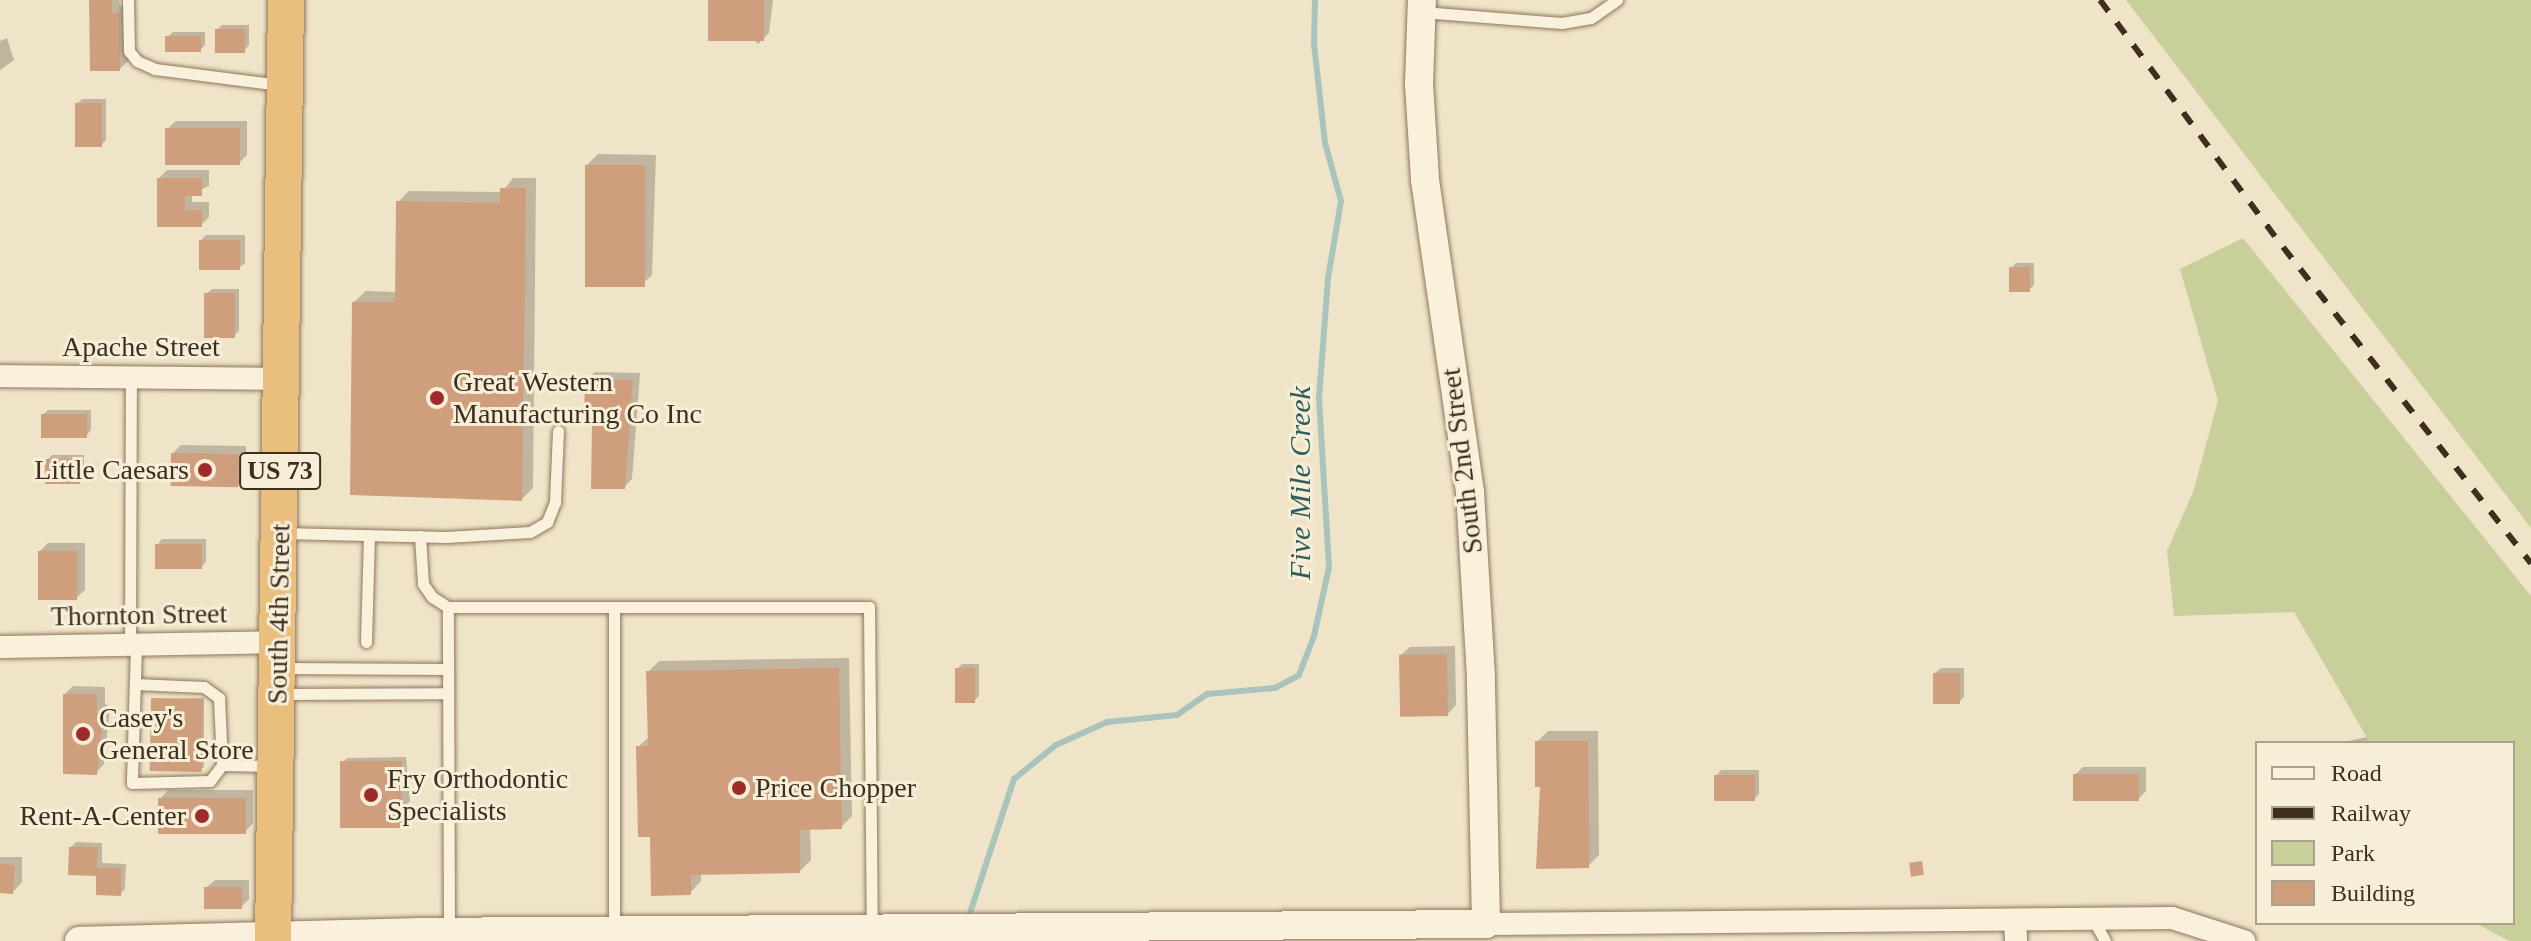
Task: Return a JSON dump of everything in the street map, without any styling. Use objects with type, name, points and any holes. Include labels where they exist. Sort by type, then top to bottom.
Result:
[{"type":"highway","name":"South 4th Street","points":[[273,938],[286,0]]},
{"type":"street","name":"South 2nd Street","points":[[1422,6],[1419,84],[1425,179],[1470,492],[1481,677],[1486,924]]},
{"type":"street","name":"Apache Street","points":[[0,376],[281,379]]},
{"type":"street","name":"Thornton Street","points":[[0,647],[133,645],[278,668]]},
{"type":"street","points":[[79,941],[417,936],[449,931],[940,927],[1257,933],[1486,924],[2015,931],[2093,919],[2172,918],[2210,927],[2244,941]]},
{"type":"lane","points":[[128,0],[129,51],[137,61],[155,69],[285,86]]},
{"type":"lane","points":[[1422,6],[1562,23],[1591,18],[1617,0]]},
{"type":"lane","points":[[131,377],[135,684],[132,783],[210,781],[222,765],[219,698],[204,687],[135,684]]},
{"type":"lane","points":[[280,532],[510,536],[547,522],[555,502],[558,431]]},
{"type":"lane","points":[[366,642],[369,535]]},
{"type":"lane","points":[[420,536],[423,584],[432,597],[448,607],[869,607],[872,928]]},
{"type":"lane","points":[[448,607],[449,931]]},
{"type":"lane","points":[[614,607],[614,930]]},
{"type":"lane","points":[[278,668],[448,669]]},
{"type":"lane","points":[[278,668],[448,693]]},
{"type":"lane","points":[[222,765],[276,766]]},
{"type":"lane","points":[[2093,919],[2105,941]]},
{"type":"green space","points":[[2126,0],[2531,0],[2531,528]]},
{"type":"green space","points":[[2243,238],[2531,596],[2531,941],[2509,941],[2479,925],[2515,925],[2515,741],[2369,741],[2294,612],[2174,616],[2167,551],[2193,492],[2218,401],[2180,269]]},
{"type":"building","points":[[89,0],[112,0],[112,13],[120,13],[120,71],[90,71]]},
{"type":"building","points":[[708,0],[764,0],[764,41],[708,41]]},
{"type":"building","points":[[215,29],[245,29],[245,53],[215,53]]},
{"type":"building","points":[[165,36],[201,36],[201,52],[165,52]]},
{"type":"building","points":[[75,103],[102,103],[102,147],[75,147]]},
{"type":"building","points":[[165,128],[240,128],[240,165],[165,165]]},
{"type":"building","points":[[585,165],[645,165],[645,287],[585,287]]},
{"type":"building","points":[[157,178],[202,178],[202,196],[185,196],[185,210],[202,210],[202,227],[157,227]]},
{"type":"building","name":"Great Western Manufacturing Co Inc","points":[[500,188],[526,188],[522,501],[350,495],[352,302],[395,302],[396,201],[500,203]]},
{"type":"building","points":[[199,240],[240,240],[240,270],[199,270]]},
{"type":"building","points":[[2009,267],[2030,267],[2030,292],[2009,292]]},
{"type":"building","points":[[204,293],[235,293],[235,338],[204,338]]},
{"type":"building","points":[[585,379],[633,380],[625,489],[591,489],[592,423],[584,423]]},
{"type":"building","points":[[41,414],[87,414],[87,438],[41,438]]},
{"type":"building","name":"Little Caesars","points":[[171,453],[239,454],[238,487],[170,486]]},
{"type":"building","points":[[45,459],[80,459],[80,484],[45,484]]},
{"type":"building","points":[[155,544],[202,544],[202,569],[155,569]]},
{"type":"building","points":[[38,551],[77,551],[77,600],[38,600]]},
{"type":"building","points":[[1447,654],[1448,716],[1400,717],[1399,655]]},
{"type":"building","name":"Price Chopper","points":[[839,668],[842,829],[800,830],[800,873],[691,875],[691,895],[651,896],[650,837],[638,837],[636,746],[648,746],[646,671]]},
{"type":"building","points":[[955,668],[975,668],[975,703],[955,703]]},
{"type":"building","points":[[1933,673],[1960,673],[1960,704],[1933,704]]},
{"type":"building","name":"Casey's General Store","points":[[63,694],[97,694],[97,712],[103,715],[97,775],[63,774]]},
{"type":"building","name":"Casey's General Store","points":[[151,698],[203,699],[202,772],[150,771]]},
{"type":"building","points":[[1535,741],[1588,741],[1589,868],[1536,869],[1540,787],[1535,787]]},
{"type":"building","points":[[340,761],[402,761],[402,828],[340,828]]},
{"type":"building","points":[[2073,774],[2139,774],[2139,801],[2073,801]]},
{"type":"building","points":[[1714,775],[1755,775],[1755,801],[1714,801]]},
{"type":"building","name":"Rent-A-Center","points":[[158,798],[246,798],[246,834],[158,834]]},
{"type":"building","points":[[69,847],[98,847],[97,868],[121,868],[121,896],[96,895],[96,876],[68,875]]},
{"type":"building","points":[[1922,861],[1924,875],[1911,877],[1909,863]]},
{"type":"building","points":[[0,864],[15,865],[13,894],[0,893]]},
{"type":"building","points":[[204,887],[242,887],[242,909],[204,909]]},
{"type":"waterway","name":"Five Mile Creek","points":[[967,922],[1014,779],[1056,745],[1107,722],[1177,715],[1207,694],[1275,688],[1299,675],[1314,636],[1329,567],[1319,398],[1328,278],[1341,201],[1325,143],[1314,44],[1315,0]]},
{"type":"railway","points":[[2100,0],[2283,247],[2531,563]]},
{"type":"place","name":"Great Western Manufacturing Co Inc","points":[[437,398]]},
{"type":"place","name":"Little Caesars","points":[[205,470]]},
{"type":"place","name":"Casey's General Store","points":[[83,734]]},
{"type":"place","name":"Price Chopper","points":[[739,788]]},
{"type":"place","name":"Fry Orthodontic Specialists","points":[[371,795]]},
{"type":"place","name":"Rent-A-Center","points":[[202,816]]}]
